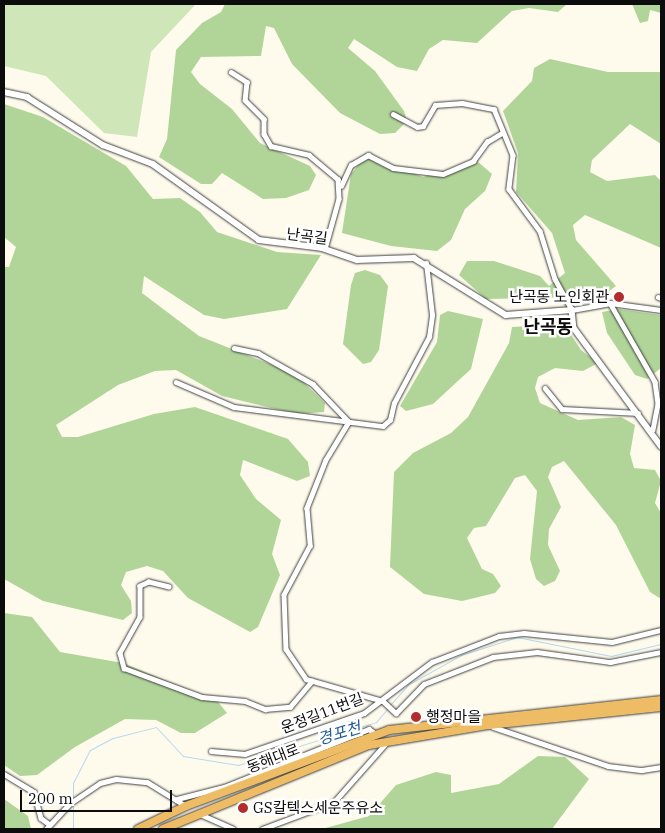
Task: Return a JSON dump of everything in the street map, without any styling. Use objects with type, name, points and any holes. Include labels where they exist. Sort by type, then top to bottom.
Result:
[{"type":"highway","name":"동해대로","points":[[138,829],[186,806],[376,734],[416,726],[661,700]]},
{"type":"highway","name":"동해대로","points":[[162,829],[197,812],[387,742],[489,725],[661,707]]},
{"type":"street","points":[[231,72],[247,82],[245,100],[264,119],[264,134],[271,146],[309,155],[338,179],[340,190]]},
{"type":"street","name":"난곡길","points":[[4,92],[27,97],[103,145],[153,164],[259,240],[325,249],[357,260],[403,256],[426,264],[480,302],[506,314],[572,310],[610,303],[661,310]]},
{"type":"street","points":[[393,114],[407,125],[421,127],[435,105],[462,103],[494,109],[502,133],[513,155],[509,189],[540,231],[555,279],[572,310],[574,328],[653,430],[661,446]]},
{"type":"street","points":[[325,249],[340,190],[351,165],[368,155],[394,168],[443,174],[473,161],[487,142],[502,133]]},
{"type":"street","points":[[176,382],[234,407],[378,427],[390,420],[394,403],[430,332],[426,264]]},
{"type":"street","points":[[610,303],[655,382],[658,404],[653,430]]},
{"type":"street","points":[[234,348],[258,352],[313,384],[349,422]]},
{"type":"street","points":[[544,388],[562,409],[638,413]]},
{"type":"street","points":[[349,422],[326,460],[307,508],[310,546],[284,595],[286,649],[301,676],[381,701],[397,711],[424,684],[493,657],[537,652],[610,662],[661,652]]},
{"type":"street","points":[[169,587],[149,582],[140,586],[140,617],[120,653],[120,664],[128,671],[164,680],[202,697],[245,701],[266,709],[290,707],[312,681]]},
{"type":"street","name":"운정길11번길","points":[[211,751],[246,754],[364,713],[432,662],[499,636],[524,633],[612,642],[661,630]]},
{"type":"street","points":[[489,725],[608,766],[642,770],[661,767]]},
{"type":"street","points":[[177,799],[224,787],[369,729],[376,734]]},
{"type":"street","points":[[262,829],[334,802],[387,742]]},
{"type":"street","points":[[4,774],[34,792],[41,818],[47,827],[69,804],[100,783],[130,778],[147,782],[186,806]]},
{"type":"street","points":[[197,812],[233,829]]},
{"type":"green space","points":[[4,4],[196,4],[151,52],[137,137],[104,133],[46,76],[4,66]]},
{"type":"green space","points":[[225,4],[567,4],[558,12],[529,8],[512,11],[477,43],[443,40],[429,49],[417,71],[397,67],[354,39],[348,48],[375,71],[404,111],[407,121],[395,133],[380,134],[340,113],[292,64],[274,28],[266,26],[261,56],[201,57],[191,72],[200,84],[232,109],[260,143],[310,166],[316,175],[309,190],[286,198],[263,199],[222,173],[212,184],[201,184],[159,157],[167,139],[176,50],[202,23],[221,12]]},
{"type":"green space","points":[[632,4],[661,4],[661,13],[650,10],[648,21],[640,23]]},
{"type":"green space","points":[[550,59],[608,72],[661,72],[661,144],[630,124],[592,160],[590,172],[607,181],[655,175],[661,181],[661,248],[585,215],[573,225],[576,240],[616,286],[601,297],[486,299],[459,275],[467,261],[494,261],[540,276],[549,286],[565,273],[552,233],[516,192],[518,153],[503,111],[532,81],[534,68]]},
{"type":"green space","points":[[4,104],[43,117],[126,166],[153,199],[180,198],[200,212],[217,232],[277,252],[321,255],[287,309],[224,319],[204,315],[144,276],[142,293],[199,336],[295,374],[325,403],[324,412],[298,414],[271,408],[222,396],[176,370],[155,371],[118,385],[56,425],[62,437],[78,437],[154,414],[195,407],[288,439],[308,462],[310,476],[297,481],[243,460],[240,475],[256,499],[281,520],[272,554],[280,575],[258,627],[250,632],[188,598],[163,571],[147,566],[126,572],[121,585],[131,601],[132,613],[123,620],[43,601],[4,579],[4,267],[9,267],[16,247],[4,237]]},
{"type":"green space","points":[[366,155],[423,177],[477,161],[492,174],[485,191],[465,209],[451,240],[437,251],[391,246],[342,233],[351,174]]},
{"type":"green space","points":[[365,270],[380,275],[388,286],[379,350],[371,362],[363,364],[343,344],[351,285],[355,273]]},
{"type":"green space","points":[[618,309],[661,315],[661,368],[647,379],[635,375],[607,333],[602,312]]},
{"type":"green space","points":[[448,311],[483,319],[471,369],[433,404],[406,411],[400,406],[437,342],[440,315]]},
{"type":"green space","points":[[564,324],[581,350],[598,363],[583,371],[555,368],[538,377],[535,388],[540,403],[578,420],[621,417],[635,425],[630,454],[634,468],[655,470],[661,481],[655,503],[661,513],[661,599],[650,592],[616,525],[564,461],[552,467],[548,477],[561,507],[549,529],[548,545],[560,571],[555,581],[544,586],[536,579],[530,559],[537,491],[525,475],[515,478],[486,526],[474,528],[467,538],[482,569],[493,574],[501,586],[495,593],[462,601],[424,594],[390,567],[394,472],[413,453],[451,433],[468,417],[509,343],[512,327]]},
{"type":"green space","points":[[4,613],[32,617],[60,652],[123,663],[218,702],[227,713],[195,733],[181,733],[156,720],[125,719],[75,747],[37,775],[20,776],[4,765]]},
{"type":"green space","points":[[538,756],[565,757],[589,779],[552,829],[322,829],[369,816],[396,785],[436,772],[451,775],[451,793],[499,784]]},
{"type":"green space","points":[[4,799],[28,816],[31,829],[4,829]]},
{"type":"waterway","name":"경포천","points":[[390,705],[409,684],[461,655],[517,637],[611,656],[661,644]]},
{"type":"waterway","name":"경포천","points":[[73,799],[73,783],[90,750],[113,738],[156,727],[183,756],[238,765],[376,722],[388,708]]},
{"type":"waterway","name":"경포천","points":[[73,803],[73,829]]},
{"type":"place","name":"난곡동 노인회관","points":[[619,297]]},
{"type":"place","name":"행정마을","points":[[416,717]]},
{"type":"place","name":"GS칼텍스세운주유소","points":[[243,808]]},
{"type":"district","name":"난곡동","points":[[548,327]]}]
